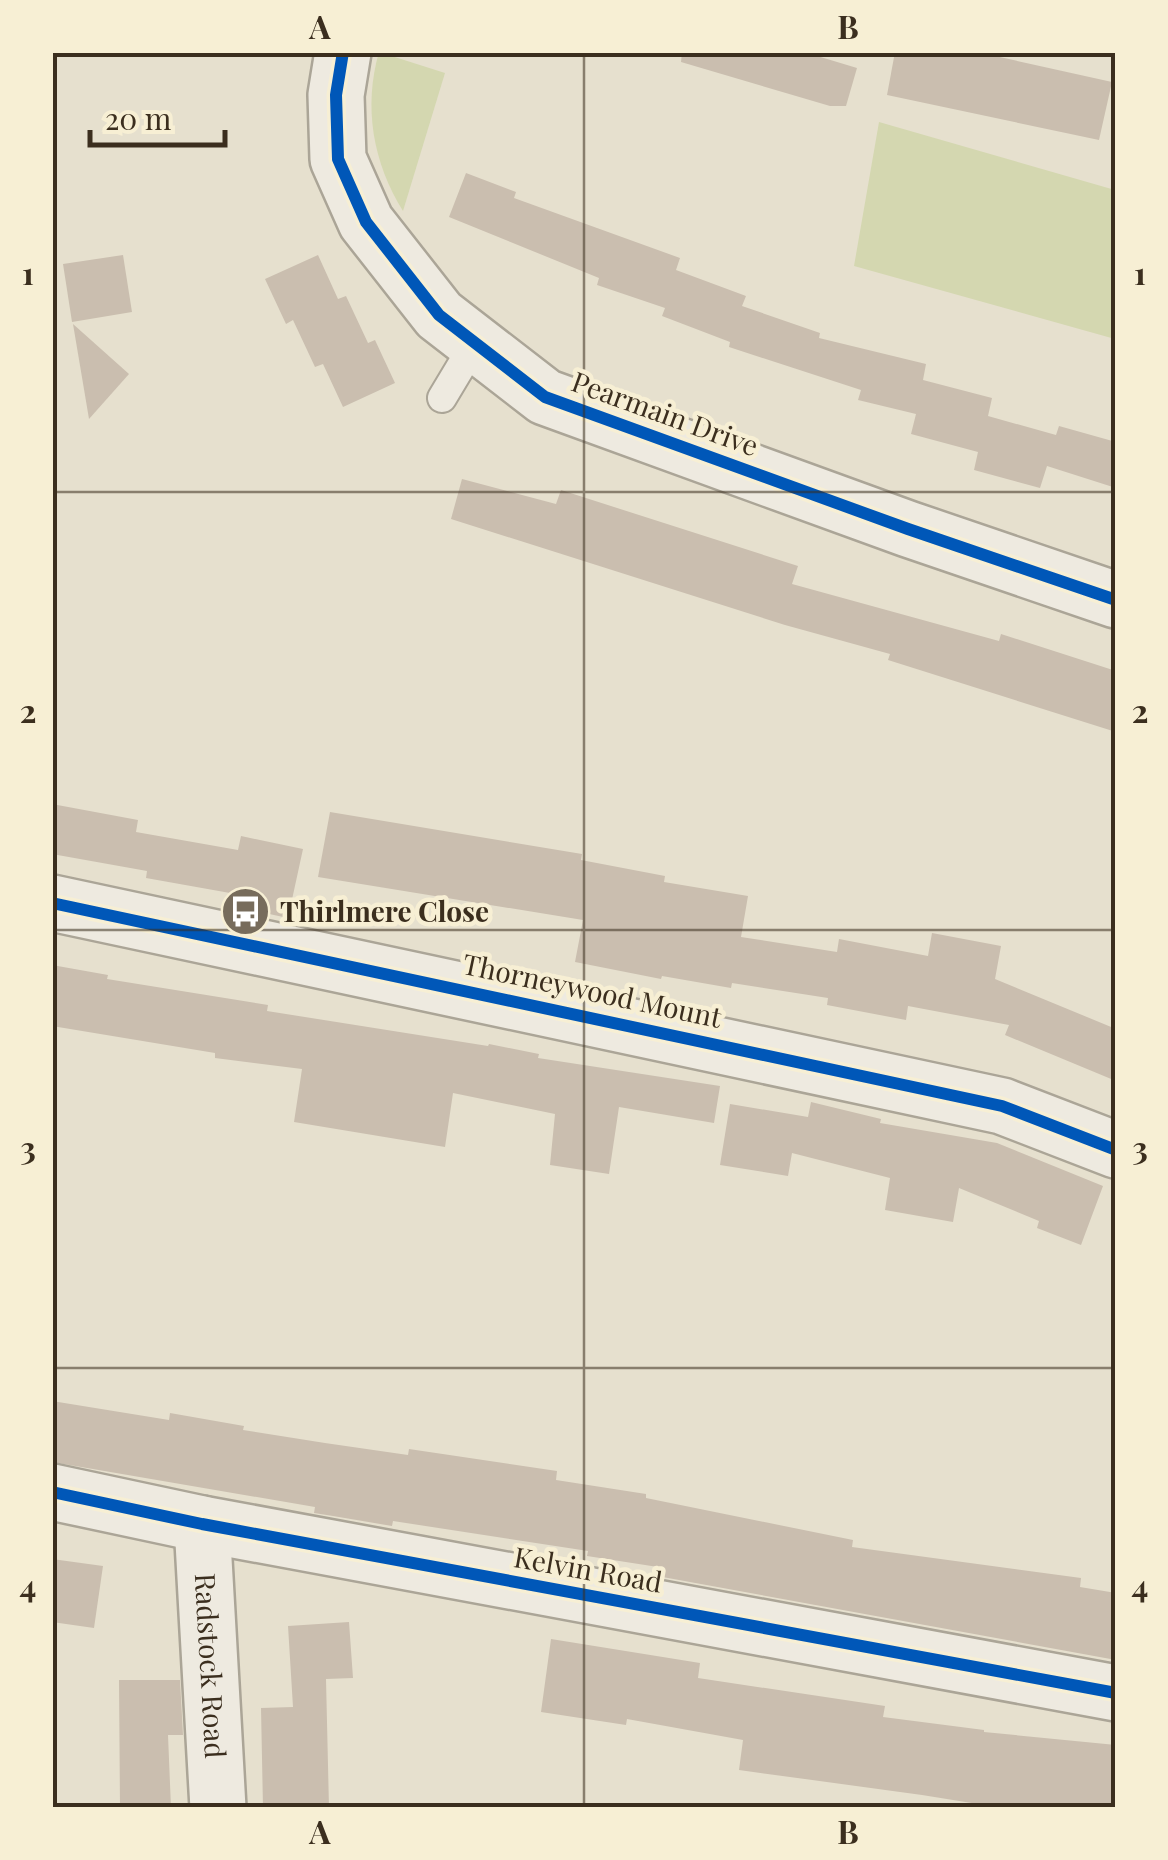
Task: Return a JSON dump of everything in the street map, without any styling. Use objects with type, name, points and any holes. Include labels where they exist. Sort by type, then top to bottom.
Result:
[{"type":"street","name":"Pearmain Drive","points":[[344,52],[336,95],[338,159],[366,222],[439,315],[545,397],[1116,600]]},
{"type":"street","name":"Thorneywood Mount","points":[[52,903],[1002,1106],[1116,1150]]},
{"type":"street","name":"Kelvin Road","points":[[52,1492],[202,1524],[1116,1692]]},
{"type":"street","name":"Radstock Road","points":[[202,1524],[218,1808]]},
{"type":"lane","points":[[442,398],[476,343]]},
{"type":"green space","points":[[379,52],[445,73],[403,211],[384,174],[374,134],[372,93]]},
{"type":"green space","points":[[879,122],[1115,190],[1115,339],[854,266]]},
{"type":"building","points":[[682,52],[804,52],[857,68],[846,106],[830,106],[681,62]]},
{"type":"building","points":[[895,52],[977,52],[1112,82],[1099,140],[887,95]]},
{"type":"building","points":[[466,173],[516,192],[514,198],[680,258],[676,270],[746,296],[742,306],[820,333],[819,338],[926,364],[923,380],[992,398],[988,416],[1056,435],[1059,426],[1116,442],[1116,488],[1047,466],[1040,488],[974,470],[978,452],[911,434],[916,414],[858,400],[861,390],[729,347],[730,342],[662,316],[665,308],[597,285],[599,278],[449,217]]},
{"type":"building","points":[[123,255],[132,312],[72,322],[63,264]]},
{"type":"building","points":[[318,255],[338,299],[346,296],[368,343],[375,340],[395,383],[343,407],[323,364],[315,367],[293,320],[286,324],[265,279]]},
{"type":"building","points":[[73,324],[129,374],[89,419]]},
{"type":"building","points":[[462,479],[556,504],[561,490],[798,566],[792,584],[999,641],[1001,634],[1116,671],[1116,732],[888,660],[890,654],[785,625],[451,519]]},
{"type":"building","points":[[52,804],[138,820],[136,832],[238,850],[241,836],[303,849],[288,918],[227,905],[230,893],[146,878],[147,871],[52,854]]},
{"type":"building","points":[[330,812],[582,854],[581,860],[665,876],[664,882],[748,896],[741,937],[837,952],[839,939],[928,956],[932,933],[1001,946],[995,979],[1116,1029],[1116,1081],[1005,1035],[1009,1025],[908,1006],[906,1020],[827,1005],[828,998],[732,983],[731,988],[662,976],[661,979],[575,962],[583,920],[318,877]]},
{"type":"building","points":[[52,965],[108,975],[107,979],[268,1005],[267,1011],[489,1044],[539,1054],[538,1058],[720,1086],[714,1123],[619,1107],[609,1174],[550,1165],[555,1114],[453,1093],[445,1147],[294,1122],[302,1069],[215,1058],[215,1053],[52,1026]]},
{"type":"building","points":[[811,1102],[881,1119],[880,1123],[997,1143],[1103,1186],[1081,1245],[1037,1228],[1039,1221],[959,1188],[953,1222],[885,1210],[890,1178],[792,1153],[788,1176],[720,1165],[730,1104],[808,1117]]},
{"type":"building","points":[[52,1401],[169,1420],[170,1413],[244,1426],[243,1430],[408,1455],[409,1449],[557,1471],[556,1480],[646,1494],[646,1498],[853,1540],[852,1547],[1081,1578],[1080,1587],[1116,1593],[1116,1660],[657,1576],[658,1567],[587,1556],[588,1551],[393,1521],[392,1526],[314,1513],[315,1507],[52,1462]]},
{"type":"building","points":[[52,1559],[103,1566],[94,1628],[52,1622]]},
{"type":"building","points":[[349,1622],[353,1678],[326,1679],[329,1808],[263,1808],[261,1708],[293,1707],[288,1626]]},
{"type":"building","points":[[551,1639],[700,1663],[698,1678],[885,1706],[883,1717],[1116,1745],[1116,1808],[984,1808],[922,1795],[739,1770],[743,1740],[627,1719],[626,1725],[541,1712]]},
{"type":"building","points":[[119,1680],[180,1680],[183,1735],[168,1735],[171,1808],[120,1808]]},
{"type":"cycle path","points":[[343,52],[336,95],[338,159],[366,222],[439,315],[545,397],[1116,600]]},
{"type":"cycle path","points":[[52,903],[1002,1106],[1116,1150]]},
{"type":"cycle path","points":[[52,1492],[202,1524],[1116,1693]]},
{"type":"place","name":"Thirlmere Close","points":[[245,912]]}]
